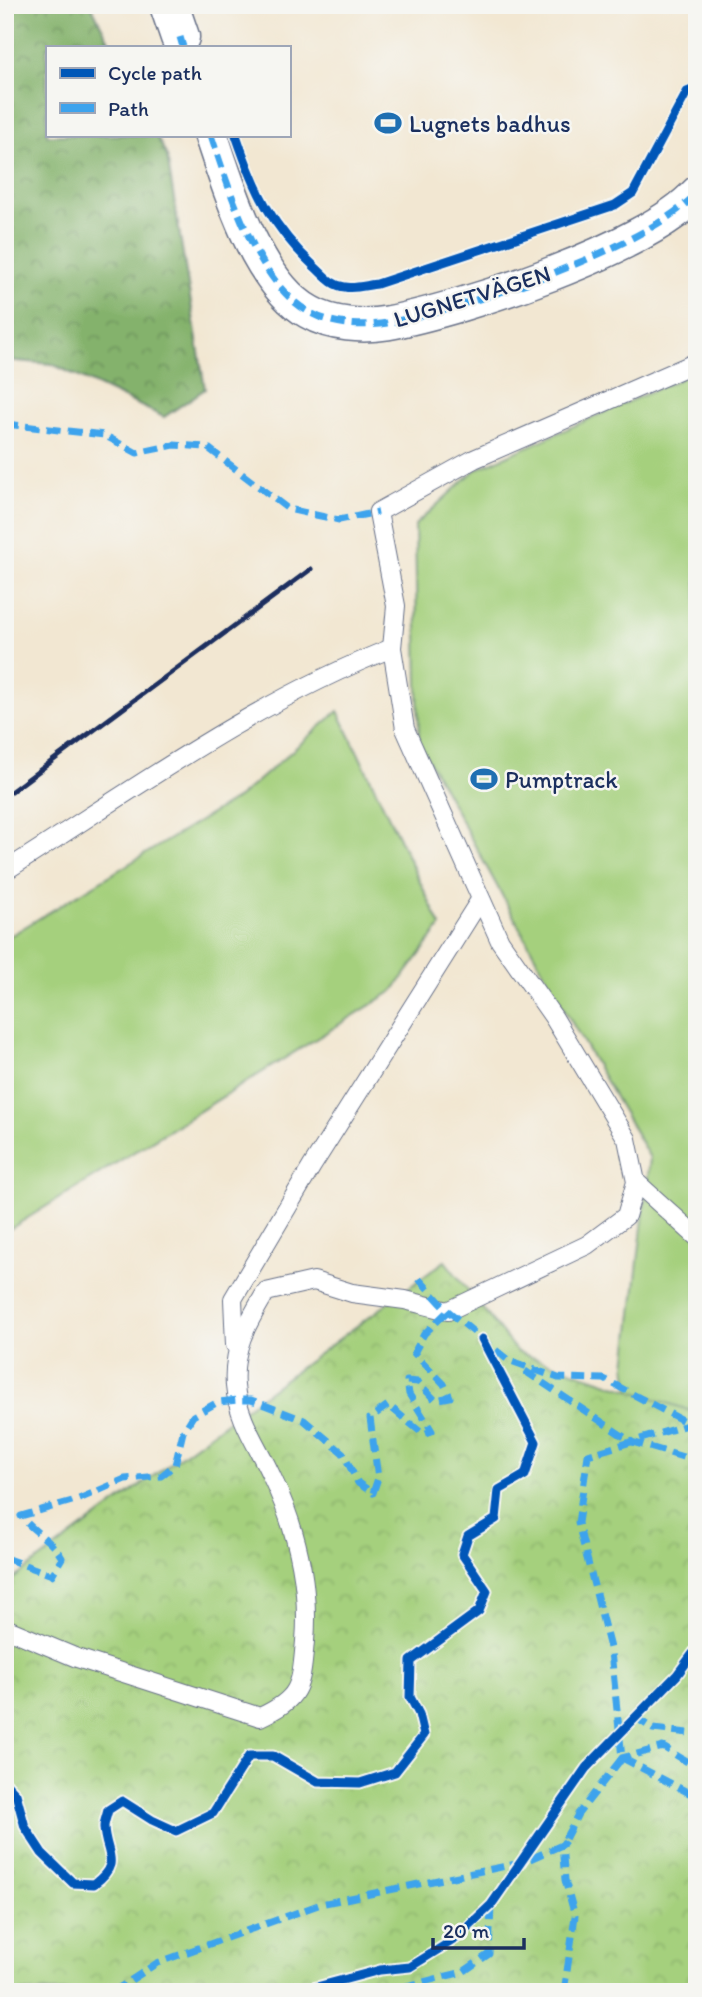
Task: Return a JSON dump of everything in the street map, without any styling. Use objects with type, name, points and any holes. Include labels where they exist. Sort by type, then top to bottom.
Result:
[{"type":"street","name":"LUGNETVÄGEN","points":[[211,136],[254,246],[285,293],[308,312],[326,320],[351,324],[385,323],[451,306],[561,268],[626,241],[681,210],[697,193]]},
{"type":"lane","points":[[235,1352],[245,1327],[266,1292],[314,1281],[352,1293],[405,1300],[448,1311],[587,1245],[626,1216],[636,1182],[627,1139],[554,1018],[500,941],[405,729],[392,648],[396,606],[378,512],[474,459],[697,362]]},
{"type":"lane","points":[[5,872],[175,763],[318,679],[392,648]]},
{"type":"lane","points":[[5,1628],[77,1658],[260,1717],[287,1705],[302,1678],[306,1628],[304,1579],[293,1528],[271,1474],[248,1433],[235,1389],[233,1299],[312,1166],[480,900]]},
{"type":"lane","points":[[636,1182],[697,1237]]},
{"type":"green space","points":[[5,5],[91,5],[112,46],[46,46],[46,136],[157,136],[167,156],[205,389],[164,417],[52,364],[5,360]]},
{"type":"green space","points":[[697,371],[697,1449],[633,1419],[626,1365],[650,1158],[563,1007],[419,743],[415,525],[475,470]]},
{"type":"green space","points":[[338,711],[441,926],[393,991],[5,1232],[5,939],[239,797]]},
{"type":"green space","points":[[445,1261],[517,1352],[697,1413],[697,1992],[5,1992],[5,1585]]},
{"type":"railway","points":[[5,796],[311,569]]},
{"type":"marked path","points":[[180,37],[183,46]]},
{"type":"marked path","points":[[211,136],[247,233],[274,280],[309,312],[327,320],[347,324],[378,324],[420,316],[551,274],[638,235],[672,214],[697,193]]},
{"type":"marked path","points":[[5,424],[104,435],[137,453],[174,445],[207,447],[288,509],[339,520],[378,512]]},
{"type":"marked path","points":[[419,1279],[448,1311],[508,1360],[558,1378],[604,1379],[697,1428]]},
{"type":"marked path","points":[[5,1558],[52,1575],[62,1558],[21,1516],[79,1499],[125,1479],[161,1476],[175,1465],[183,1432],[193,1416],[218,1402],[251,1400],[304,1420],[343,1453],[358,1483],[373,1493],[378,1478],[370,1418],[388,1405],[423,1434],[432,1431],[409,1394],[407,1381],[418,1382],[435,1400],[450,1397],[444,1384],[414,1353],[424,1334],[448,1311]]},
{"type":"marked path","points":[[525,1371],[632,1442],[697,1461]]},
{"type":"marked path","points":[[113,1992],[157,1963],[321,1904],[521,1863],[562,1845],[578,1814],[622,1758],[611,1652],[578,1523],[588,1455],[687,1425]]},
{"type":"marked path","points":[[635,1717],[653,1729],[697,1734]]},
{"type":"marked path","points":[[619,1763],[622,1758],[663,1747],[697,1768]]},
{"type":"marked path","points":[[622,1758],[697,1797]]},
{"type":"marked path","points":[[564,1992],[575,1916],[565,1880],[562,1845],[565,1841]]},
{"type":"marked path","points":[[383,1992],[463,1972],[489,1954],[491,1905]]},
{"type":"marked path","points":[[596,1992],[615,1987],[635,1992]]},
{"type":"cycle path","points":[[236,136],[266,207],[287,237],[325,277],[340,286],[357,287],[377,284],[615,205],[633,193],[687,92],[697,88]]},
{"type":"cycle path","points":[[5,1782],[16,1794],[25,1827],[42,1853],[73,1883],[94,1884],[108,1870],[110,1863],[104,1827],[108,1810],[122,1801],[176,1831],[213,1813],[249,1756],[273,1756],[318,1782],[360,1783],[395,1772],[424,1735],[419,1714],[410,1697],[411,1661],[479,1611],[487,1591],[462,1554],[468,1536],[496,1519],[499,1490],[525,1475],[536,1442],[482,1339]]},
{"type":"cycle path","points":[[298,1992],[380,1970],[410,1967],[455,1939],[491,1905],[586,1768],[677,1675],[697,1648]]},
{"type":"place","name":"Lugnets badhus","points":[[388,123]]},
{"type":"place","name":"Pumptrack","points":[[484,779]]}]
